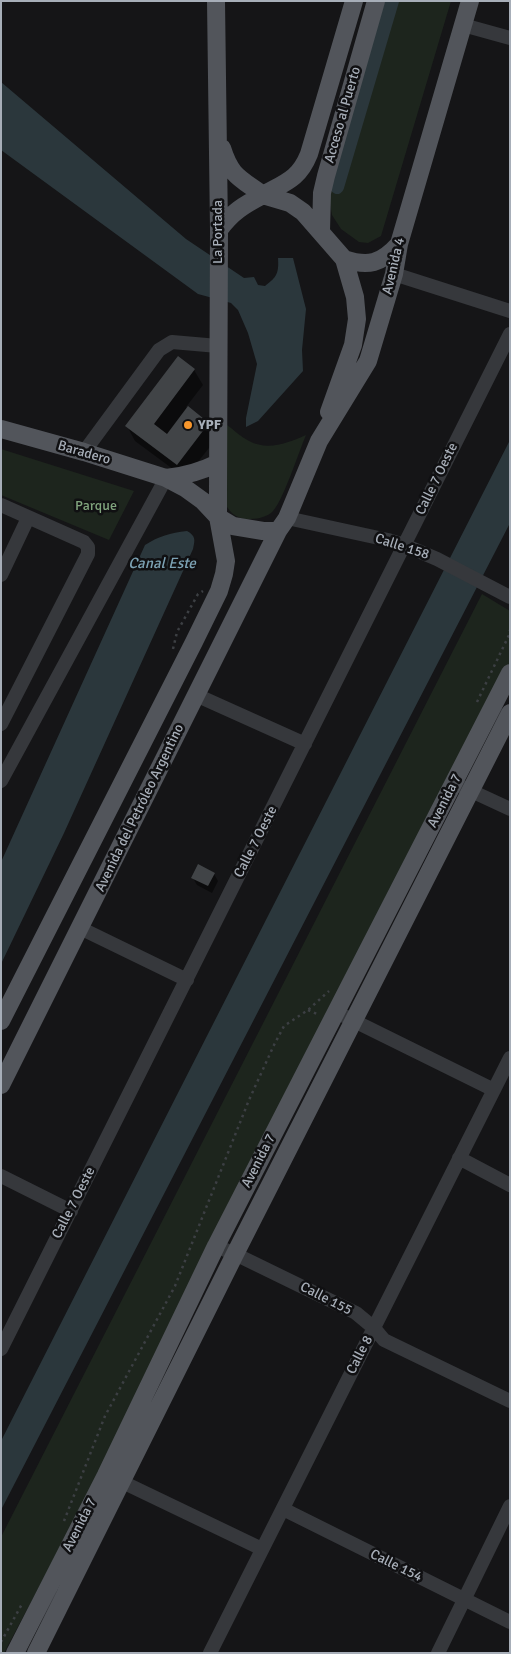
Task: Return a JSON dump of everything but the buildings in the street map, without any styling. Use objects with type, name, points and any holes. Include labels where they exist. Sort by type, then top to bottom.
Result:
[{"type":"main road","name":"La Portada","points":[[216,1],[219,230],[218,463]]},
{"type":"main road","name":"Acceso al Puerto","points":[[219,230],[229,217],[242,206],[296,177],[304,167],[354,1]]},
{"type":"main road","name":"Acceso al Puerto","points":[[321,231],[322,193],[326,176],[376,1]]},
{"type":"main road","name":"Avenida 4","points":[[282,524],[319,441],[368,361],[394,274],[399,244],[470,1]]},
{"type":"main road","points":[[217,131],[227,165],[235,175],[264,195],[290,203],[303,212],[344,259],[354,297],[357,319],[353,345],[319,441]]},
{"type":"main road","points":[[344,259],[358,264],[374,263],[388,256],[399,244]]},
{"type":"main road","name":"Baradero","points":[[1,429],[84,452],[166,478],[185,488],[203,501],[218,517]]},
{"type":"main road","name":"Baradero","points":[[166,478],[201,472],[218,463]]},
{"type":"main road","name":"Avenida del Petróleo Argentino","points":[[1,1021],[218,591],[226,561],[218,517],[218,463]]},
{"type":"main road","points":[[218,517],[233,526],[263,531],[282,524]]},
{"type":"main road","name":"Avenida del Petróleo Argentino","points":[[1,1085],[282,524]]},
{"type":"main road","name":"Avenida 7","points":[[36,1653],[216,1246],[510,673]]},
{"type":"main road","name":"Avenida 7","points":[[14,1653],[114,1478],[235,1254],[510,713]]},
{"type":"street","points":[[463,25],[510,38]]},
{"type":"street","points":[[394,274],[510,311]]},
{"type":"street","name":"Calle 7 Oeste","points":[[1,1349],[510,334]]},
{"type":"street","points":[[84,452],[159,350],[172,342],[218,346]]},
{"type":"street","points":[[1,781],[166,478]]},
{"type":"street","points":[[1,505],[84,542],[88,548],[88,554],[1,724]]},
{"type":"street","points":[[1,575],[28,518]]},
{"type":"street","name":"Calle 158","points":[[282,524],[388,540],[404,545],[437,559],[509,596]]},
{"type":"street","points":[[196,695],[305,744]]},
{"type":"street","points":[[454,783],[510,809]]},
{"type":"street","points":[[80,928],[187,980]]},
{"type":"street","points":[[336,1012],[494,1090]]},
{"type":"street","name":"Calle 8","points":[[210,1653],[510,1058]]},
{"type":"street","points":[[459,1158],[510,1185]]},
{"type":"street","points":[[1,1176],[71,1210]]},
{"type":"street","name":"Calle 155","points":[[216,1246],[356,1313],[374,1328],[384,1340],[510,1402]]},
{"type":"street","points":[[114,1478],[262,1550]]},
{"type":"street","points":[[438,1653],[510,1506]]},
{"type":"street","name":"Calle 154","points":[[283,1509],[510,1622]]},
{"type":"path","points":[[475,706],[510,630]]},
{"type":"path","points":[[62,1525],[105,1416],[174,1286],[249,1100],[274,1045],[284,1026],[308,1010],[333,985]]},
{"type":"path","points":[[1,1642],[24,1600]]},
{"type":"green space","points":[[388,1],[451,1],[381,236],[368,243],[359,242],[341,229],[332,215],[329,198]]},
{"type":"green space","points":[[227,425],[246,439],[263,445],[278,445],[306,435],[280,500],[271,513],[266,516],[251,519],[239,518],[230,511],[223,499]]},
{"type":"green space","name":"Parque","points":[[1,449],[134,491],[109,540],[1,495]]},
{"type":"green space","points":[[482,594],[510,611],[510,662],[65,1538],[4,1653],[1,1653],[1,1537]]},
{"type":"water","points":[[1,82],[186,239],[244,278],[254,277],[258,285],[265,286],[276,274],[278,258],[293,258],[306,309],[302,350],[303,371],[258,421],[246,427],[246,418],[257,364],[248,333],[238,310],[231,303],[198,294],[1,150]]},
{"type":"water","points":[[510,440],[510,523],[1,1510],[1,1441]]},
{"type":"water","name":"Canal Este","points":[[187,531],[194,538],[193,549],[64,833],[1,964],[1,862],[145,545],[165,535]]},
{"type":"waterway","points":[[337,187],[392,1]]},
{"type":"place","name":"YPF","points":[[188,425]]}]
